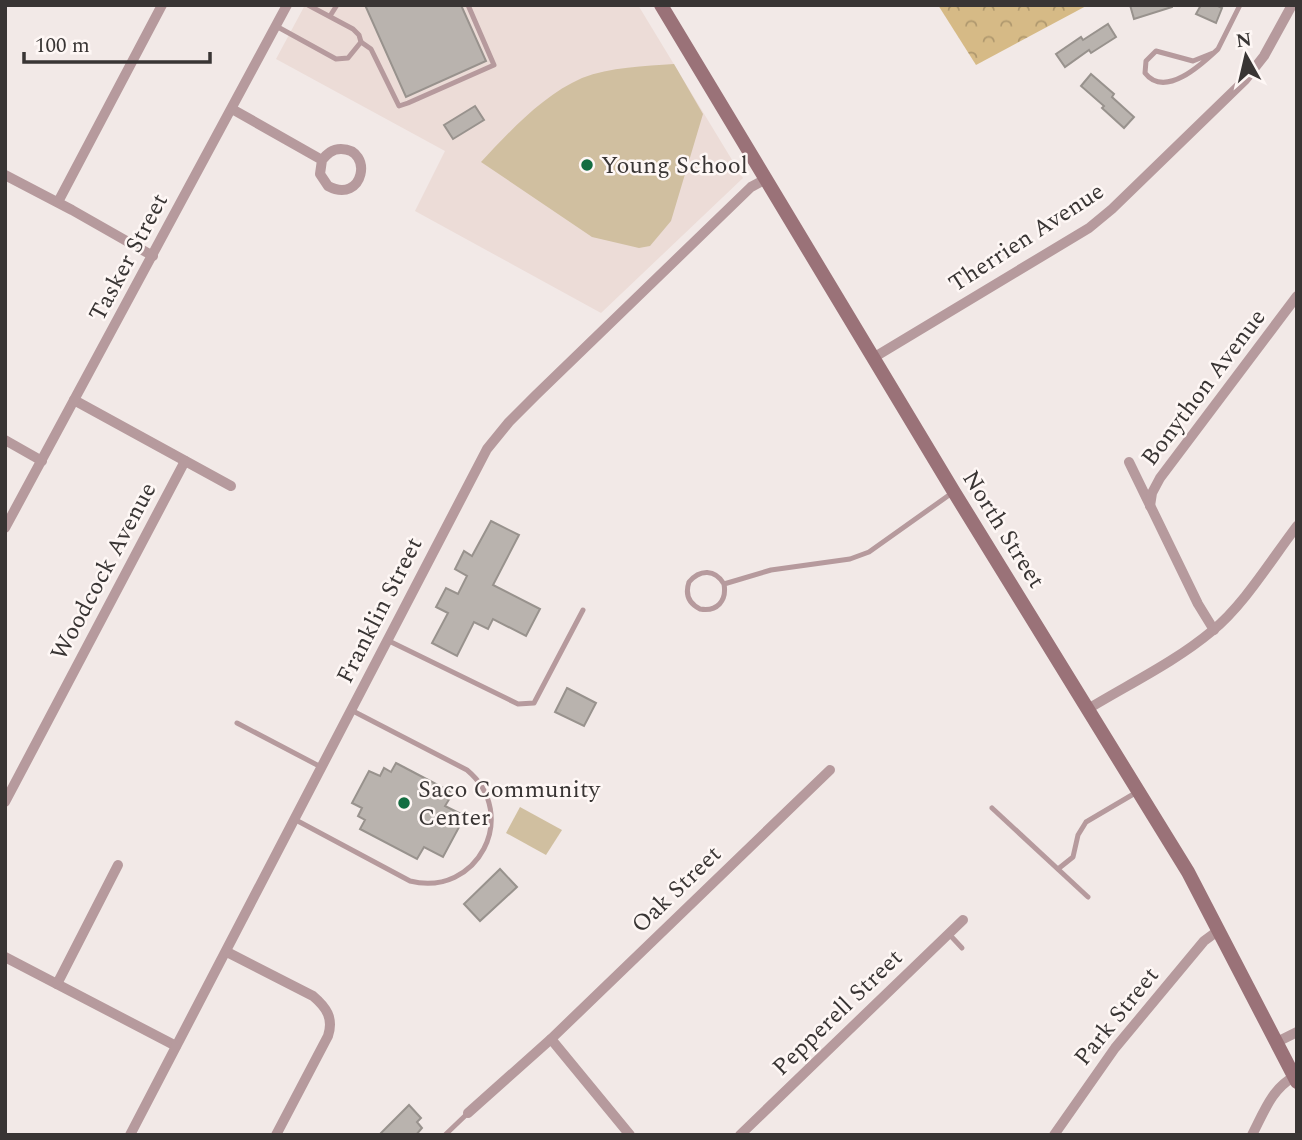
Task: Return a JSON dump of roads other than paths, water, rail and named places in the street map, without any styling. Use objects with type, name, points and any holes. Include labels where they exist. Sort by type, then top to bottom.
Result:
[{"type":"main road","name":"North Street","points":[[661,5],[954,492],[1188,872],[1295,1079]]},
{"type":"street","points":[[58,202],[162,5]]},
{"type":"street","name":"Tasker Street","points":[[5,528],[287,5]]},
{"type":"street","name":"Therrien Avenue","points":[[873,358],[1089,228],[1112,209],[1245,80],[1264,56],[1293,5]]},
{"type":"street","points":[[232,109],[322,160]]},
{"type":"street","points":[[331,151],[351,151],[361,167],[359,180],[341,191],[328,187],[320,174],[322,160],[331,151]]},
{"type":"street","points":[[5,175],[153,256]]},
{"type":"street","name":"Franklin Street","points":[[130,1135],[476,468],[496,437],[563,368],[751,187],[766,179]]},
{"type":"street","name":"Bonython Avenue","points":[[1150,506],[1155,485],[1297,296]]},
{"type":"street","points":[[74,400],[231,486]]},
{"type":"street","points":[[5,440],[42,461]]},
{"type":"street","name":"Woodcock Avenue","points":[[5,802],[185,461]]},
{"type":"street","points":[[1129,461],[1198,604],[1214,630]]},
{"type":"street","points":[[1088,709],[1214,630],[1297,526]]},
{"type":"street","name":"Oak Street","points":[[468,1113],[551,1039],[830,769]]},
{"type":"street","points":[[57,984],[118,864]]},
{"type":"street","name":"Pepperell Street","points":[[740,1135],[963,920]]},
{"type":"street","name":"Park Street","points":[[1054,1135],[1115,1048],[1204,941],[1219,930]]},
{"type":"street","points":[[227,952],[307,992],[328,1011],[331,1022],[330,1032],[276,1135]]},
{"type":"street","points":[[5,957],[176,1046]]},
{"type":"street","points":[[1277,1042],[1297,1032]]},
{"type":"street","points":[[551,1039],[630,1135]]},
{"type":"street","points":[[1252,1135],[1275,1093],[1283,1083],[1295,1079]]},
{"type":"lane","points":[[308,5],[353,29],[361,42],[371,48],[399,106],[494,65],[468,5]]},
{"type":"lane","points":[[330,16],[337,5]]},
{"type":"lane","points":[[1213,53],[1193,61],[1156,51],[1146,61],[1145,73],[1158,82],[1172,81],[1183,76],[1213,53],[1218,49],[1240,5]]},
{"type":"lane","points":[[276,26],[342,60],[352,54],[361,42]]},
{"type":"lane","points":[[724,584],[771,570],[838,561],[869,552],[954,492]]},
{"type":"lane","points":[[711,572],[724,584],[722,601],[713,609],[700,609],[687,595],[689,582],[699,573],[711,572]]},
{"type":"lane","points":[[387,640],[518,704],[534,702],[583,610]]},
{"type":"lane","points":[[294,819],[418,883],[437,883],[457,877],[474,864],[486,847],[491,816],[487,798],[476,777],[351,710]]},
{"type":"lane","points":[[237,723],[321,768]]},
{"type":"lane","points":[[1058,869],[1073,858],[1078,835],[1086,822],[1139,790]]},
{"type":"lane","points":[[992,808],[1088,897]]},
{"type":"lane","points":[[948,934],[962,948]]},
{"type":"lane","points":[[445,1135],[468,1113]]},
{"type":"place","name":"Young School","points":[[587,165]]},
{"type":"place","name":"Saco Community Center","points":[[404,803]]}]
